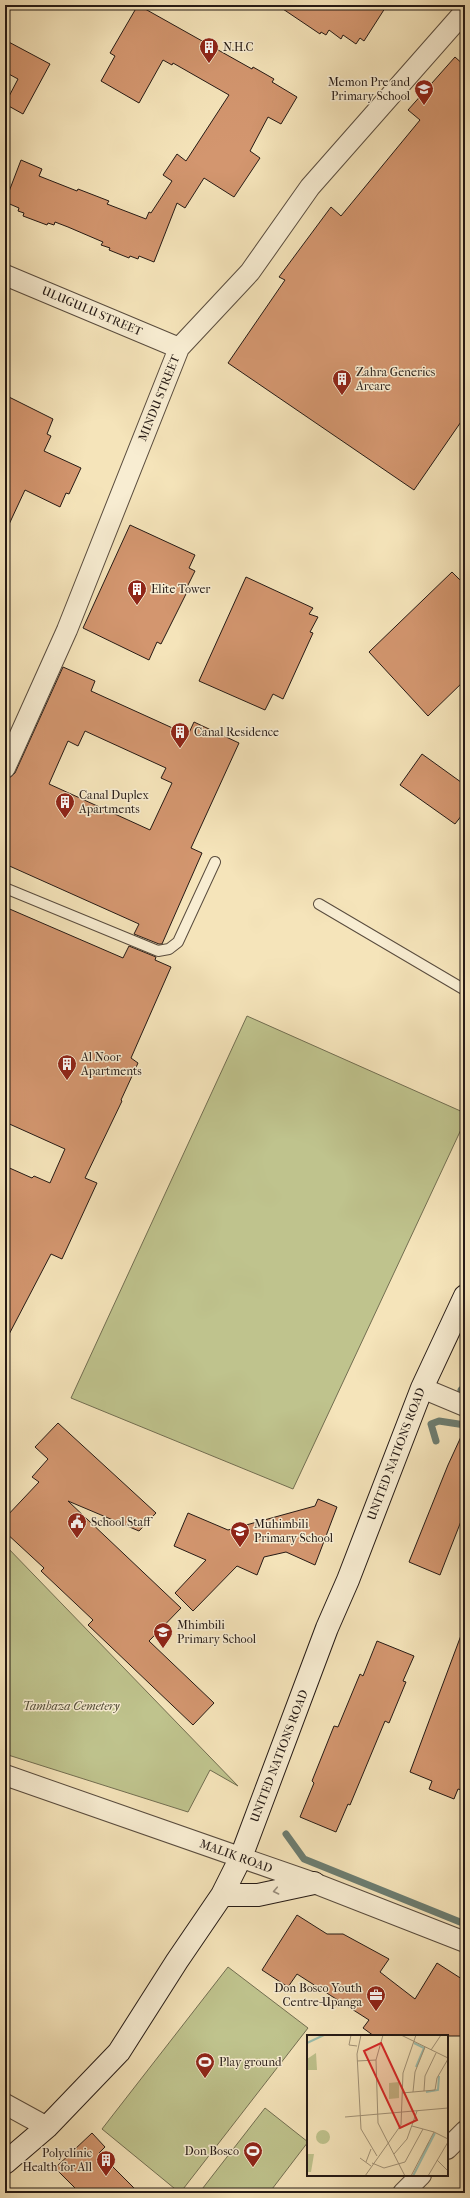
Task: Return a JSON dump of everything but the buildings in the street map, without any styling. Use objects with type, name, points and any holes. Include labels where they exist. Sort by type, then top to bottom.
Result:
[{"type":"street","name":"MINDU STREET","points":[[5,768],[67,630],[179,348],[250,272],[310,187],[465,12]]},
{"type":"street","name":"ULUGULU STREET","points":[[5,275],[179,348]]},
{"type":"street","name":"UNITED NATIONS ROAD","points":[[5,2163],[46,2127],[119,2052],[177,1961],[222,1895],[241,1857],[327,1628],[348,1580],[422,1388],[465,1296]]},
{"type":"street","points":[[422,1388],[465,1406]]},
{"type":"street","name":"MALIK ROAD","points":[[5,1775],[241,1857],[465,1942]]},
{"type":"street","points":[[222,1895],[258,1895],[314,1884]]},
{"type":"street","points":[[5,2104],[46,2127]]},
{"type":"street","points":[[448,2148],[465,2131]]},
{"type":"street","points":[[403,2193],[420,2176]]},
{"type":"lane","points":[[5,888],[158,951],[169,949],[178,942],[215,862]]},
{"type":"lane","points":[[319,904],[465,990]]},
{"type":"green space","points":[[247,1016],[465,1113],[465,1121],[293,1489],[71,1398]]},
{"type":"green space","name":"Tambaza Cemetery","points":[[5,1545],[238,1786],[210,1770],[188,1812],[5,1754]]},
{"type":"green space","name":"Play ground","points":[[228,1967],[308,2028],[180,2193],[102,2129]]},
{"type":"green space","name":"Don Bosco","points":[[265,2108],[307,2141],[307,2143],[269,2193],[199,2193]]},
{"type":"waterway","points":[[461,1390],[465,1392]]},
{"type":"waterway","points":[[436,1441],[431,1424],[439,1421],[465,1425]]},
{"type":"waterway","points":[[286,1834],[304,1859],[465,1924]]},
{"type":"place","name":"N.H.C","points":[[209,64]]},
{"type":"place","name":"Memon Pre and Primary School","points":[[424,106]]},
{"type":"place","name":"Zahra Generics Arcare","points":[[342,396]]},
{"type":"place","name":"Elite Tower","points":[[137,606]]},
{"type":"place","name":"Canal Residence","points":[[180,749]]},
{"type":"place","name":"Canal Duplex Apartments","points":[[65,819]]},
{"type":"place","name":"Al Noor Apartments","points":[[67,1081]]},
{"type":"place","name":"School Staff","points":[[77,1539]]},
{"type":"place","name":"Muhimbili Primary School","points":[[240,1548]]},
{"type":"place","name":"Mhimbili Primary School","points":[[163,1649]]},
{"type":"place","name":"Don Bosco Youth Centre-Upanga","points":[[376,2012]]},
{"type":"place","name":"Play ground","points":[[205,2079]]},
{"type":"place","name":"Don Bosco","points":[[253,2168]]},
{"type":"place","name":"Polyclinic Health for All","points":[[106,2177]]}]
